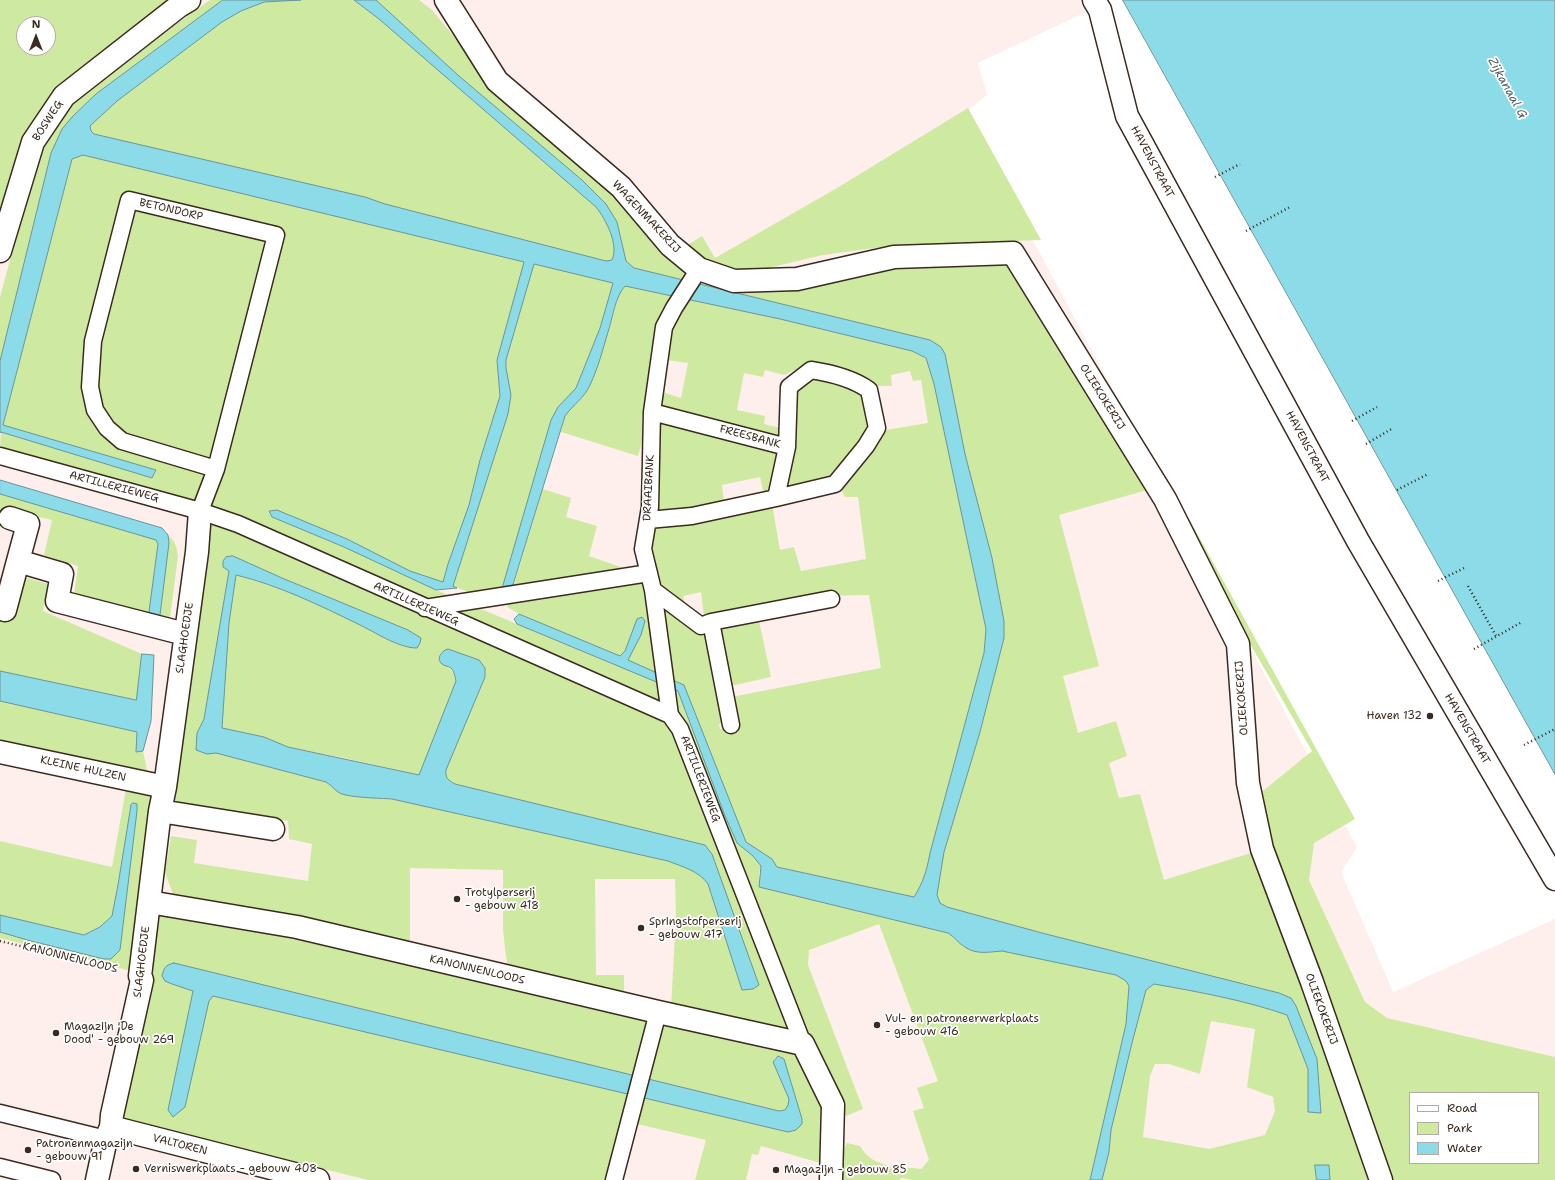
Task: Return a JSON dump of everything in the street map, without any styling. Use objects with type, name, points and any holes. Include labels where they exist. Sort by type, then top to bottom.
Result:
[{"type":"street","name":"BOSWEG","points":[[0,251],[33,142],[64,96],[179,6],[189,0]]},
{"type":"street","name":"WAGENMAKERIJ","points":[[446,0],[497,81],[621,187],[670,246],[698,272],[734,281],[798,278],[894,257],[1013,253]]},
{"type":"street","name":"HAVENSTRAAT","points":[[1094,0],[1100,10],[1127,116],[1358,541],[1555,879]]},
{"type":"street","name":"OLIEKOKERIJ","points":[[1013,253],[1165,499],[1238,644],[1248,783],[1262,849],[1312,982],[1381,1180]]},
{"type":"street","name":"SLAGHOEDJE","points":[[97,1180],[109,1133],[142,980],[140,976],[160,811],[165,787],[197,552],[200,511]]},
{"type":"street","points":[[5,610],[28,524],[10,518]]},
{"type":"street","points":[[18,561],[62,574],[57,601],[185,634]]},
{"type":"street","name":"KLEINE HULZEN","points":[[0,752],[165,787]]},
{"type":"street","points":[[160,811],[273,829]]},
{"type":"street","name":"KANONNENLOODS","points":[[149,902],[297,927],[658,1012],[803,1044]]},
{"type":"street","points":[[803,1044],[833,1106],[831,1180]]},
{"type":"street","name":"VALTOREN","points":[[109,1133],[318,1180]]},
{"type":"lane","name":"BETONDORP","points":[[200,511],[216,469],[276,235],[129,200],[93,341],[90,387],[95,410],[107,428],[122,441],[216,469]]},
{"type":"lane","name":"DRAAIBANK","points":[[670,715],[653,590],[643,549],[650,508],[652,412],[664,327],[698,272]]},
{"type":"lane","points":[[648,520],[692,516],[835,484],[866,446],[877,428],[869,390],[859,383],[826,372],[811,370],[789,387],[787,447]]},
{"type":"lane","name":"FREESBANK","points":[[652,412],[787,447],[776,498]]},
{"type":"lane","name":"ARTILLERIEWEG","points":[[0,456],[200,511],[238,524],[425,608],[670,715],[680,730],[803,1044]]},
{"type":"lane","points":[[425,608],[649,573]]},
{"type":"lane","points":[[653,590],[701,626],[711,622],[831,599]]},
{"type":"lane","points":[[711,622],[731,725]]},
{"type":"lane","points":[[614,1180],[658,1012]]},
{"type":"lane","points":[[0,1113],[109,1133]]},
{"type":"lane","points":[[0,1167],[52,1180]]},
{"type":"path","points":[[1215,177],[1240,164]]},
{"type":"path","points":[[1246,231],[1290,208]]},
{"type":"path","points":[[1352,421],[1377,407]]},
{"type":"path","points":[[1366,444],[1393,428]]},
{"type":"path","points":[[1397,490],[1428,474]]},
{"type":"path","points":[[1438,581],[1466,567]]},
{"type":"path","points":[[1468,586],[1496,636]]},
{"type":"path","points":[[1474,649],[1522,622]]},
{"type":"path","points":[[1524,745],[1555,729]]},
{"type":"path","name":"KANONNENLOODS","points":[[0,941],[140,976]]},
{"type":"shaded area","points":[[0,0],[1079,0],[1086,12],[978,63],[987,95],[965,113],[1357,847],[1341,872],[1393,992],[1555,919],[1555,1180],[0,1180]]},
{"type":"green space","points":[[0,0],[177,0],[78,75],[0,223]]},
{"type":"green space","points":[[210,0],[223,0],[96,94],[73,116],[51,153],[0,361],[0,297],[42,143],[56,120],[83,91]]},
{"type":"green space","points":[[354,0],[379,19],[596,207],[611,232],[614,247],[612,260],[606,261],[385,204],[365,197],[97,136],[91,131],[90,126],[117,101],[222,22],[241,11],[264,2]]},
{"type":"green space","points":[[376,0],[419,0],[432,10],[468,54],[614,183],[690,267],[688,281],[634,268],[626,261],[617,222],[582,180],[459,76]]},
{"type":"green space","points":[[968,108],[1041,240],[897,245],[823,255],[768,268],[731,271],[680,250],[702,236],[715,258],[837,188]]},
{"type":"green space","points":[[83,155],[524,262],[497,360],[500,396],[480,460],[469,505],[443,582],[410,571],[347,539],[269,513],[272,517],[344,547],[436,590],[614,665],[622,667],[626,664],[641,635],[637,620],[625,651],[620,656],[519,614],[507,607],[543,489],[571,498],[566,517],[597,526],[589,556],[635,572],[639,550],[661,684],[678,691],[725,816],[737,843],[753,856],[761,866],[759,873],[759,887],[948,933],[956,937],[964,947],[986,953],[1002,951],[1116,975],[1126,981],[1129,986],[1126,1024],[1090,1180],[913,1180],[901,1178],[900,1180],[842,1180],[842,1156],[847,1143],[860,1146],[872,1159],[887,1165],[921,1169],[929,1160],[913,1111],[924,1108],[917,1088],[938,1081],[879,924],[809,950],[808,965],[863,1109],[846,1116],[803,1032],[663,706],[197,503],[113,481],[0,448],[1,432],[152,478],[155,474],[156,470],[3,426],[72,159]]},
{"type":"green space","points":[[897,263],[1022,264],[1147,490],[1059,515],[1099,666],[1063,676],[1078,733],[1116,721],[1127,756],[1109,763],[1119,798],[1140,794],[1164,880],[1251,853],[1261,867],[1372,1180],[1330,1180],[1328,1165],[1315,1165],[1317,1180],[1102,1180],[1109,1152],[1111,1130],[1146,990],[1154,984],[1205,993],[1287,1015],[1308,1069],[1308,1112],[1321,1113],[1317,1059],[1279,993],[1042,933],[947,907],[940,903],[937,895],[944,852],[980,732],[1004,638],[1004,621],[992,558],[965,454],[930,340],[697,283],[703,273]],"holes":[[[1211,1021],[1255,1029],[1247,1087],[1273,1097],[1275,1111],[1265,1135],[1209,1149],[1143,1137],[1150,1076],[1155,1064],[1169,1064],[1200,1074]]]},
{"type":"green space","points":[[534,264],[613,282],[600,328],[576,388],[558,407],[551,420],[498,604],[453,586],[508,414],[506,360]]},
{"type":"green space","points":[[625,286],[780,319],[912,351],[926,358],[934,384],[986,629],[984,653],[926,871],[920,887],[914,897],[777,867],[771,859],[746,842],[684,685],[669,677],[656,595],[706,635],[726,723],[719,724],[720,729],[736,727],[731,697],[881,668],[869,595],[829,596],[704,616],[701,592],[683,596],[687,612],[656,587],[646,549],[651,522],[772,504],[780,550],[794,547],[801,571],[866,559],[858,497],[845,497],[841,490],[843,479],[880,431],[928,423],[921,380],[913,381],[910,371],[891,375],[892,386],[873,386],[809,365],[784,375],[765,370],[763,377],[744,373],[737,410],[765,416],[764,424],[784,429],[784,444],[657,410],[659,391],[681,398],[688,363],[652,358],[646,389],[649,417],[638,456],[561,432],[565,416],[572,406],[580,400],[590,386],[608,333],[620,291]]},
{"type":"green space","points":[[815,373],[862,393],[870,430],[833,479],[784,493],[796,386]]},
{"type":"green space","points":[[659,417],[781,449],[775,496],[764,495],[760,477],[722,485],[724,503],[667,516],[654,510]]},
{"type":"green space","points":[[0,487],[160,530],[168,535],[175,543],[178,556],[170,618],[74,595],[78,566],[44,555],[52,520],[5,509],[0,529]]},
{"type":"green space","points":[[1177,497],[1355,819],[1314,843],[1309,880],[1365,1002],[1387,1018],[1555,1057],[1555,1180],[1389,1180],[1263,824],[1263,791],[1312,751],[1170,506]]},
{"type":"green space","points":[[208,519],[671,722],[795,1035],[671,1007],[676,917],[675,879],[595,879],[596,975],[624,975],[624,996],[508,969],[503,929],[503,870],[410,868],[410,945],[175,899],[165,873],[171,836],[197,840],[194,863],[308,881],[312,844],[289,839],[288,821],[189,804],[187,812],[171,809]],"holes":[[[233,556],[408,630],[421,638],[400,645],[298,596],[235,575],[229,623],[222,728],[264,737],[288,747],[419,775],[456,681],[451,670],[442,664],[485,677],[446,770],[446,775],[450,781],[455,784],[705,845],[710,850],[717,867],[742,990],[708,884],[700,876],[690,870],[668,861],[392,799],[358,795],[342,791],[326,782],[216,753],[197,733],[204,719],[229,571],[225,569]]]},
{"type":"green space","points":[[24,577],[48,584],[43,611],[142,654],[137,700],[0,671],[0,599]]},
{"type":"green space","points":[[758,616],[771,677],[726,687],[713,625]]},
{"type":"green space","points":[[0,701],[137,732],[136,752],[143,751],[149,779],[0,742]]},
{"type":"green space","points":[[126,789],[159,795],[131,971],[0,938],[0,932],[31,941],[111,959],[133,803],[112,916],[100,927],[84,935],[0,915],[0,841],[112,867]]},
{"type":"green space","points":[[156,910],[226,921],[800,1052],[824,1106],[824,1164],[761,1146],[758,1155],[752,1154],[746,1180],[695,1180],[706,1140],[637,1124],[645,1098],[788,1132],[796,1130],[781,1057],[779,1056],[775,1058],[773,1062],[789,1099],[788,1105],[784,1110],[779,1111],[174,963],[172,984],[193,991],[168,1110],[209,1001],[213,996],[641,1097],[615,1180],[368,1180],[121,1119]]},
{"type":"water","points":[[223,0],[301,0],[264,2],[241,11],[222,22],[117,101],[90,126],[91,131],[94,134],[365,197],[385,204],[606,261],[612,260],[614,254],[613,240],[604,219],[596,207],[379,19],[354,0],[376,0],[459,76],[582,180],[606,204],[617,222],[626,261],[634,268],[930,340],[941,347],[945,354],[965,454],[992,558],[1004,621],[1004,638],[980,732],[944,852],[937,895],[940,903],[947,907],[1042,933],[1279,993],[1291,998],[1296,1006],[1317,1059],[1321,1113],[1308,1112],[1308,1069],[1287,1015],[1205,993],[1154,984],[1146,990],[1111,1130],[1109,1152],[1102,1180],[1090,1180],[1126,1024],[1129,986],[1126,981],[1116,975],[1002,951],[983,952],[969,950],[948,933],[759,887],[761,866],[753,856],[737,843],[725,816],[678,691],[517,624],[514,619],[519,614],[620,656],[625,651],[637,619],[642,617],[645,621],[641,635],[628,660],[684,685],[746,842],[772,859],[777,867],[914,897],[920,887],[926,871],[984,653],[986,629],[934,384],[926,358],[912,351],[780,319],[625,286],[617,301],[600,358],[590,385],[565,416],[511,591],[503,589],[503,585],[551,420],[558,407],[576,388],[600,328],[613,283],[534,264],[506,360],[511,395],[508,414],[453,586],[457,588],[436,590],[344,547],[272,517],[269,511],[277,510],[347,539],[410,571],[443,582],[469,505],[480,460],[500,396],[497,360],[524,262],[83,155],[72,159],[3,425],[156,470],[152,478],[1,432],[0,433],[0,361],[51,153],[62,129],[96,94]]},
{"type":"water","name":"Zijkanaal G","points":[[1123,0],[1555,0],[1555,774]]},
{"type":"water","points":[[0,480],[162,528],[168,535],[169,543],[159,623],[148,619],[158,544],[156,540],[0,494]]},
{"type":"water","points":[[233,556],[408,630],[421,638],[417,648],[402,645],[298,596],[267,584],[236,575],[229,623],[222,728],[264,737],[288,747],[419,775],[456,681],[452,669],[440,662],[440,655],[448,649],[479,660],[485,668],[485,677],[446,770],[446,775],[450,781],[455,784],[705,845],[712,854],[759,985],[753,989],[742,990],[708,884],[700,876],[685,867],[668,861],[392,799],[342,794],[326,782],[216,753],[207,754],[196,750],[197,733],[204,719],[229,571],[223,567],[223,561],[226,557]]},
{"type":"water","points":[[142,654],[154,655],[151,721],[143,751],[136,752],[137,732],[0,701],[0,671],[136,700]]},
{"type":"water","points":[[133,803],[137,804],[137,811],[120,950],[111,959],[104,959],[0,932],[0,915],[84,935],[100,927],[112,916],[131,805]]},
{"type":"water","points":[[174,963],[779,1111],[785,1110],[789,1099],[773,1062],[778,1056],[784,1059],[802,1119],[802,1124],[796,1130],[788,1132],[213,996],[209,1001],[185,1107],[173,1117],[168,1110],[193,991],[165,981],[162,976],[164,969]]},
{"type":"water","points":[[1315,1165],[1329,1165],[1330,1180],[1317,1180]]},
{"type":"place","name":"Haven 132","points":[[1430,716]]},
{"type":"place","name":"Trotylperserij - gebouw 418","points":[[457,899]]},
{"type":"place","name":"Springstofperserij - gebouw 417","points":[[641,928]]},
{"type":"place","name":"Vul- en patroneerwerkplaats - gebouw 416","points":[[877,1025]]},
{"type":"place","name":"Magazijn 'De Dood' - gebouw 269","points":[[56,1033]]},
{"type":"place","name":"Patronenmagazijn - gebouw 91","points":[[28,1150]]},
{"type":"place","name":"Verniswerkplaats - gebouw 408","points":[[136,1169]]},
{"type":"place","name":"Magazijn - gebouw 85","points":[[776,1170]]}]
